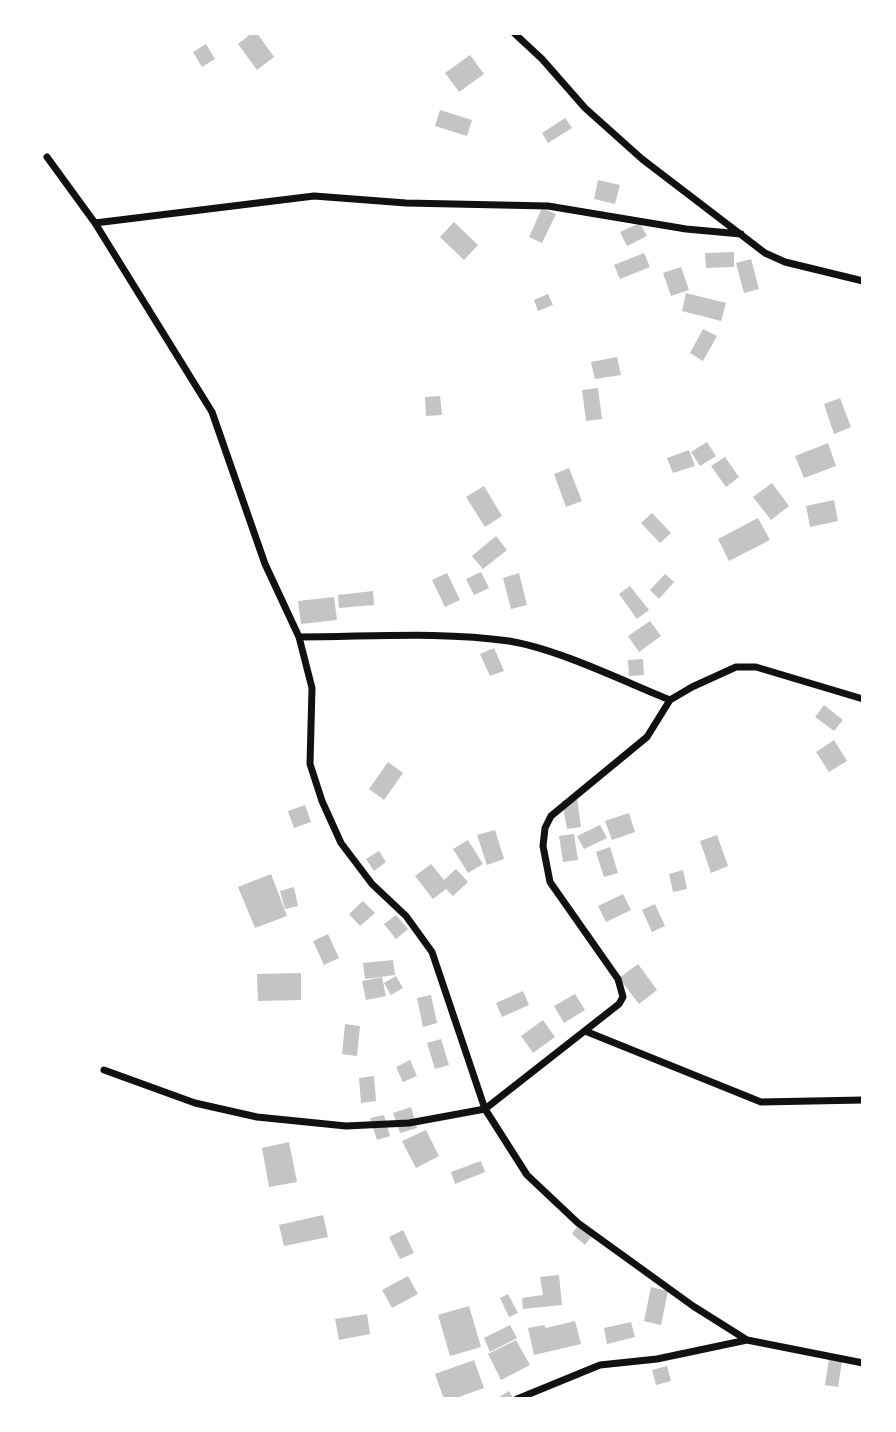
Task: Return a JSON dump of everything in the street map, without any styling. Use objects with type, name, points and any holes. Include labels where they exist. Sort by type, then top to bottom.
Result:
[{"type":"street","points":[[514,33],[542,59],[594,117],[642,159],[765,253],[786,262],[863,281]]},
{"type":"street","points":[[47,156],[95,223],[212,412],[265,564],[299,638],[312,688],[310,764],[322,801],[341,843],[372,884],[406,916],[432,952],[485,1109],[527,1175],[578,1223],[693,1306],[747,1340],[863,1363]]},
{"type":"street","points":[[95,223],[314,196],[406,203],[548,206],[686,229],[741,234]]},
{"type":"street","points":[[299,638],[439,636],[510,641],[553,653],[670,700]]},
{"type":"street","points":[[104,1070],[195,1103],[257,1117],[346,1126],[409,1123],[485,1109],[619,1004],[623,997],[618,979],[550,881],[543,846],[545,828],[551,816],[647,737],[670,700],[736,667],[756,667],[863,699]]},
{"type":"street","points":[[585,1031],[761,1102],[863,1100]]},
{"type":"street","points":[[517,1399],[600,1365],[657,1359],[747,1340]]},
{"type":"building","points":[[252,33],[257,33],[274,57],[257,70],[238,44]]},
{"type":"building","points":[[206,44],[215,59],[202,67],[193,52]]},
{"type":"building","points":[[470,55],[484,74],[459,92],[445,73]]},
{"type":"building","points":[[440,110],[472,120],[467,136],[435,126]]},
{"type":"building","points":[[565,118],[572,128],[548,143],[542,133]]},
{"type":"building","points":[[598,180],[620,185],[615,204],[594,199]]},
{"type":"building","points":[[542,208],[556,214],[542,243],[529,237]]},
{"type":"building","points":[[454,222],[478,245],[464,260],[440,237]]},
{"type":"building","points":[[640,223],[647,236],[627,246],[620,232]]},
{"type":"building","points":[[734,252],[734,267],[706,268],[705,253]]},
{"type":"building","points":[[644,253],[650,267],[620,279],[614,265]]},
{"type":"building","points":[[751,259],[759,289],[744,293],[736,263]]},
{"type":"building","points":[[681,267],[689,290],[671,296],[663,273]]},
{"type":"building","points":[[686,293],[726,303],[721,321],[682,311]]},
{"type":"building","points":[[548,294],[553,305],[538,311],[534,300]]},
{"type":"building","points":[[703,329],[717,336],[703,361],[690,353]]},
{"type":"building","points":[[617,357],[621,375],[595,379],[591,362]]},
{"type":"building","points":[[598,388],[602,419],[586,421],[582,390]]},
{"type":"building","points":[[440,396],[442,415],[426,416],[425,397]]},
{"type":"building","points":[[840,398],[851,427],[834,434],[824,404]]},
{"type":"building","points":[[707,442],[716,456],[700,466],[691,452]]},
{"type":"building","points":[[828,443],[836,466],[804,478],[795,456]]},
{"type":"building","points":[[689,450],[695,466],[673,473],[667,458]]},
{"type":"building","points":[[725,457],[739,477],[726,487],[711,466]]},
{"type":"building","points":[[569,468],[582,501],[566,507],[554,474]]},
{"type":"building","points":[[772,483],[789,506],[771,520],[753,497]]},
{"type":"building","points":[[484,486],[502,516],[485,527],[466,497]]},
{"type":"building","points":[[834,500],[838,521],[810,527],[806,506]]},
{"type":"building","points":[[652,513],[671,533],[660,543],[641,523]]},
{"type":"building","points":[[758,518],[770,540],[729,561],[718,539]]},
{"type":"building","points":[[496,536],[507,550],[483,569],[472,556]]},
{"type":"building","points":[[481,572],[489,588],[474,595],[466,579]]},
{"type":"building","points":[[447,573],[460,600],[445,607],[432,580]]},
{"type":"building","points":[[519,573],[527,605],[511,609],[503,578]]},
{"type":"building","points":[[665,574],[674,582],[659,599],[650,590]]},
{"type":"building","points":[[630,586],[649,610],[637,619],[619,594]]},
{"type":"building","points":[[373,591],[374,605],[339,608],[338,595]]},
{"type":"building","points":[[334,597],[337,620],[301,624],[298,601]]},
{"type":"building","points":[[650,621],[661,636],[639,652],[628,636]]},
{"type":"building","points":[[494,648],[504,671],[490,676],[480,654]]},
{"type":"building","points":[[643,659],[644,675],[629,676],[628,660]]},
{"type":"building","points":[[824,705],[843,720],[834,731],[815,717]]},
{"type":"building","points":[[834,740],[847,761],[829,772],[816,752]]},
{"type":"building","points":[[388,762],[403,773],[384,800],[369,789]]},
{"type":"building","points":[[577,798],[581,827],[567,829],[562,801]]},
{"type":"building","points":[[305,805],[311,822],[294,828],[288,811]]},
{"type":"building","points":[[629,813],[635,832],[612,840],[605,821]]},
{"type":"building","points":[[600,825],[607,838],[584,849],[577,836]]},
{"type":"building","points":[[495,830],[504,859],[487,865],[477,835]]},
{"type":"building","points":[[574,834],[578,860],[563,862],[559,836]]},
{"type":"building","points":[[717,835],[728,866],[711,873],[700,841]]},
{"type":"building","points":[[468,840],[483,864],[468,873],[453,849]]},
{"type":"building","points":[[610,847],[618,873],[604,877],[596,852]]},
{"type":"building","points":[[379,851],[386,862],[374,871],[366,859]]},
{"type":"building","points":[[431,864],[444,880],[456,869],[468,882],[453,896],[446,889],[433,899],[415,876]]},
{"type":"building","points":[[683,870],[687,889],[673,892],[669,874]]},
{"type":"building","points":[[271,874],[287,916],[255,928],[238,887]]},
{"type":"building","points":[[294,887],[298,906],[285,909],[280,891]]},
{"type":"building","points":[[623,894],[631,910],[606,922],[598,906]]},
{"type":"building","points":[[363,901],[375,913],[360,926],[349,914]]},
{"type":"building","points":[[655,904],[665,926],[652,932],[642,910]]},
{"type":"building","points":[[396,915],[408,929],[396,939],[384,924]]},
{"type":"building","points":[[328,934],[339,958],[324,965],[313,941]]},
{"type":"building","points":[[393,960],[395,975],[365,979],[363,963]]},
{"type":"building","points":[[638,964],[657,990],[639,1004],[619,978]]},
{"type":"building","points":[[301,973],[301,1000],[258,1001],[257,974]]},
{"type":"building","points":[[396,976],[403,988],[391,995],[384,983]]},
{"type":"building","points":[[382,977],[386,996],[366,1000],[362,981]]},
{"type":"building","points":[[523,991],[529,1005],[502,1017],[496,1003]]},
{"type":"building","points":[[575,994],[585,1010],[564,1023],[554,1006]]},
{"type":"building","points":[[431,995],[437,1023],[423,1027],[417,998]]},
{"type":"building","points":[[543,1020],[555,1037],[533,1053],[521,1036]]},
{"type":"building","points":[[345,1024],[360,1026],[357,1056],[342,1054]]},
{"type":"building","points":[[441,1039],[449,1065],[435,1069],[427,1043]]},
{"type":"building","points":[[410,1060],[417,1076],[403,1082],[396,1067]]},
{"type":"building","points":[[374,1076],[376,1101],[361,1103],[359,1078]]},
{"type":"building","points":[[411,1107],[417,1128],[400,1133],[393,1113]]},
{"type":"building","points":[[384,1115],[390,1136],[377,1140],[370,1118]]},
{"type":"building","points":[[426,1130],[439,1156],[416,1168],[402,1141]]},
{"type":"building","points":[[289,1142],[297,1182],[269,1187],[262,1148]]},
{"type":"building","points":[[481,1161],[485,1172],[455,1184],[451,1172]]},
{"type":"building","points":[[323,1215],[328,1237],[284,1246],[279,1225]]},
{"type":"building","points":[[579,1224],[593,1234],[585,1245],[572,1234]]},
{"type":"building","points":[[403,1230],[414,1253],[400,1259],[389,1237]]},
{"type":"building","points":[[559,1275],[562,1305],[523,1309],[522,1298],[543,1295],[540,1277]]},
{"type":"building","points":[[408,1276],[418,1294],[392,1308],[382,1290]]},
{"type":"building","points":[[651,1287],[668,1291],[661,1325],[644,1321]]},
{"type":"building","points":[[508,1294],[518,1313],[509,1317],[500,1298]]},
{"type":"building","points":[[469,1306],[481,1347],[450,1356],[438,1315]]},
{"type":"building","points":[[367,1314],[370,1334],[339,1340],[335,1319]]},
{"type":"building","points":[[575,1321],[581,1344],[534,1355],[528,1328],[544,1325],[546,1328]]},
{"type":"building","points":[[631,1322],[635,1337],[607,1344],[604,1328]]},
{"type":"building","points":[[510,1325],[517,1338],[490,1352],[484,1338]]},
{"type":"building","points":[[516,1340],[530,1365],[501,1380],[488,1354]]},
{"type":"building","points":[[829,1359],[842,1361],[838,1387],[825,1385]]},
{"type":"building","points":[[474,1360],[484,1388],[453,1399],[444,1399],[435,1374]]},
{"type":"building","points":[[667,1366],[671,1381],[656,1385],[652,1370]]},
{"type":"building","points":[[509,1391],[514,1399],[496,1399]]}]
